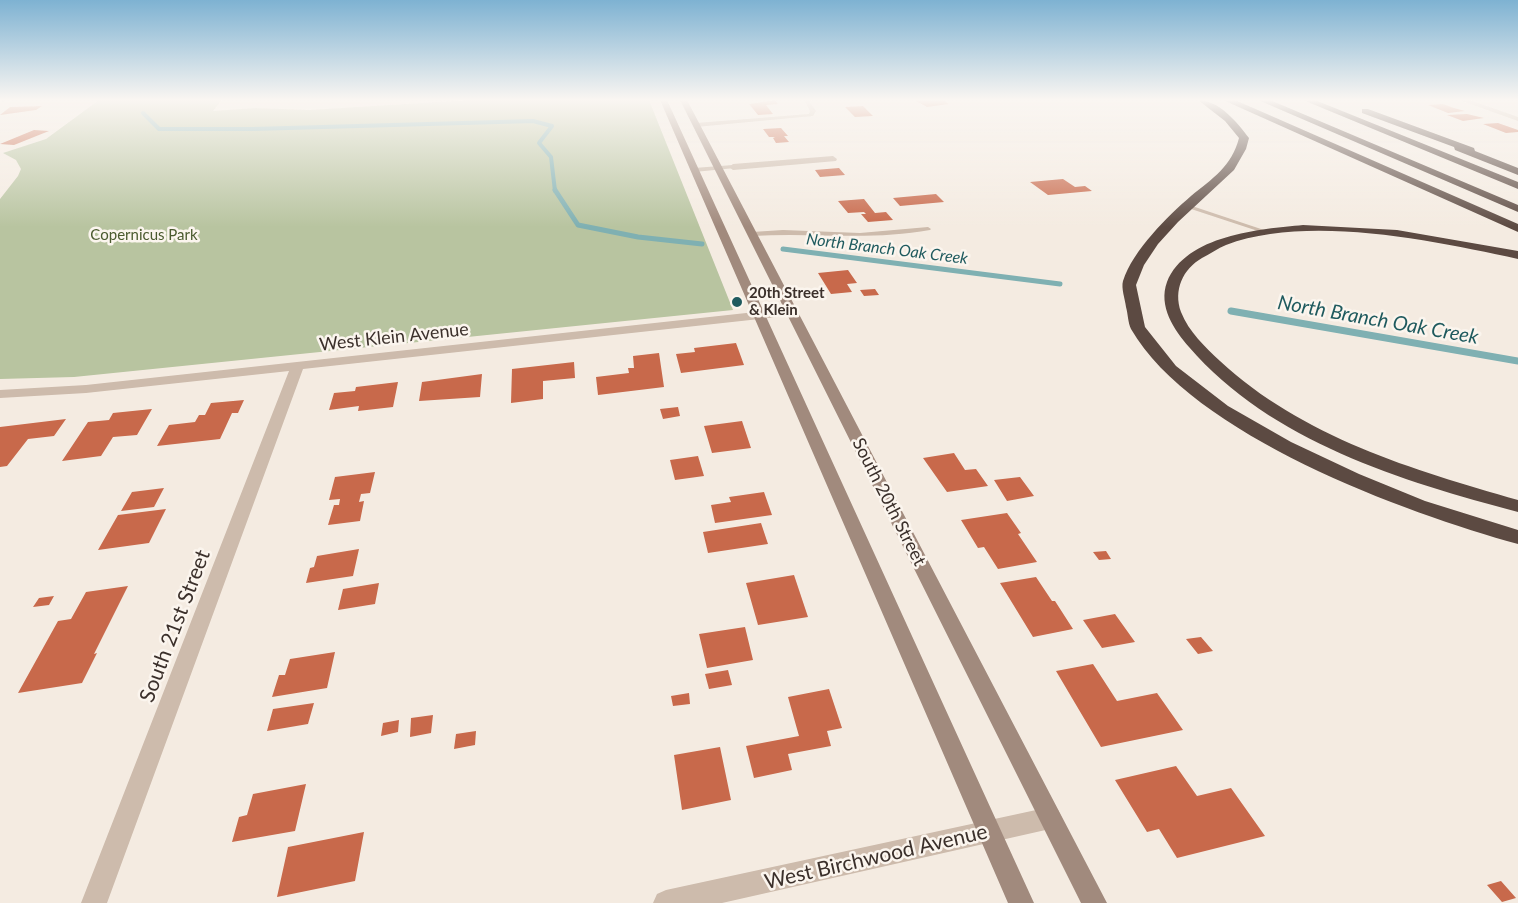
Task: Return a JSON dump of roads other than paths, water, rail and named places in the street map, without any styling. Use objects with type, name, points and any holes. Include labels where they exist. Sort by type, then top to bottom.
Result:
[{"type":"highway","points":[[1243,142],[1242,153],[1232,167],[1187,206],[1146,249],[1128,284],[1131,318],[1156,354],[1196,392],[1259,433],[1331,471],[1428,511],[1518,537]]},
{"type":"highway","points":[[1323,142],[1518,228]]},
{"type":"highway","points":[[1361,142],[1518,209]]},
{"type":"highway","points":[[1410,142],[1518,186]]},
{"type":"highway","points":[[1442,142],[1518,172]]},
{"type":"highway","points":[[1451,142],[1518,167]]},
{"type":"highway","points":[[1518,255],[1434,239],[1387,233],[1326,229],[1266,232],[1242,236],[1209,247],[1195,255],[1179,270],[1172,290],[1171,303],[1184,331],[1212,364],[1267,405],[1346,447],[1416,475],[1518,507]]},
{"type":"street","points":[[682,142],[1021,903]]},
{"type":"street","name":"South 20th Street","points":[[705,142],[1094,903]]},
{"type":"street","points":[[733,167],[833,159]]},
{"type":"street","name":"West Klein Avenue","points":[[0,394],[86,389],[792,312]]},
{"type":"street","name":"South 21st Street","points":[[94,903],[298,365]]},
{"type":"street","name":"West Birchwood Avenue","points":[[666,903],[1050,818]]},
{"type":"lane","points":[[694,170],[733,167]]},
{"type":"lane","points":[[1187,206],[1266,232]]},
{"type":"lane","points":[[752,234],[783,232],[860,235],[928,229]]},
{"type":"waterway","name":"North Branch Oak Creek","points":[[540,142],[551,157],[555,191]]},
{"type":"waterway","name":"North Branch Oak Creek","points":[[555,190],[578,225],[638,237],[702,244]]},
{"type":"waterway","name":"North Branch Oak Creek","points":[[783,249],[1060,284]]},
{"type":"waterway","name":"North Branch Oak Creek","points":[[1231,311],[1518,361]]},
{"type":"place","name":"20th Street & Klein","points":[[737,302]]},
{"type":"park label","name":"Copernicus Park","points":[[144,235]]}]
